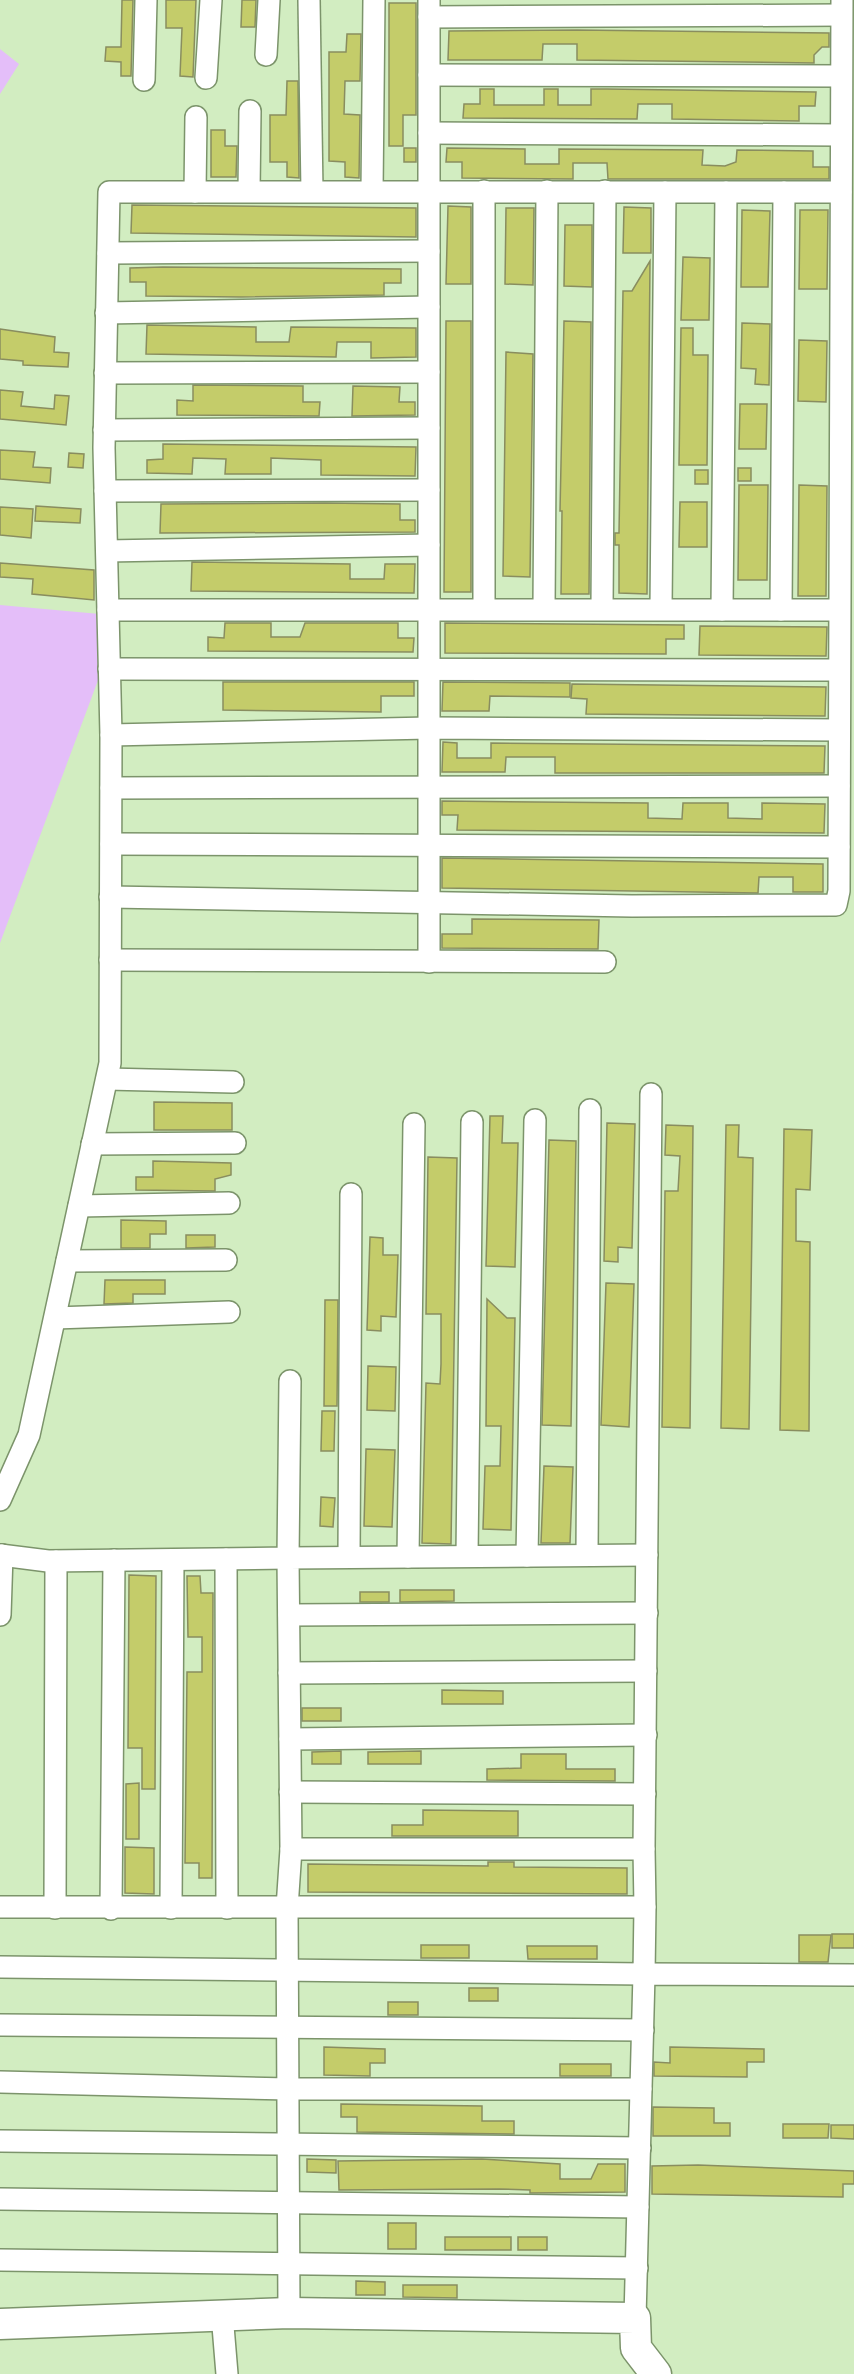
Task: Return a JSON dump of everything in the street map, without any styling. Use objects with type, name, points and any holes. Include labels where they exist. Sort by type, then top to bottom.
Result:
[{"type":"street","points":[[144,80],[146,0]]},
{"type":"street","points":[[206,78],[211,0]]},
{"type":"street","points":[[266,55],[269,0]]},
{"type":"street","points":[[309,0],[312,191]]},
{"type":"street","points":[[372,191],[374,0]]},
{"type":"street","points":[[111,897],[429,904],[825,907],[836,905],[840,891],[841,8],[429,9],[429,75],[429,133],[429,191],[429,251],[429,307],[429,372],[429,428],[429,490],[429,545],[429,608],[429,669],[429,728],[429,788],[429,846],[429,904],[429,962]]},
{"type":"street","points":[[429,75],[841,76]]},
{"type":"street","points":[[249,192],[250,111]]},
{"type":"street","points":[[195,192],[196,117]]},
{"type":"street","points":[[429,133],[841,135]]},
{"type":"street","points":[[484,191],[484,609]]},
{"type":"street","points":[[544,609],[547,191]]},
{"type":"street","points":[[602,609],[605,191]]},
{"type":"street","points":[[0,1500],[29,1436],[110,1063],[111,735],[104,429],[109,192],[841,192]]},
{"type":"street","points":[[661,609],[664,192]]},
{"type":"street","points":[[722,610],[726,192]]},
{"type":"street","points":[[781,610],[784,192]]},
{"type":"street","points":[[108,253],[429,251]]},
{"type":"street","points":[[106,313],[429,307]]},
{"type":"street","points":[[105,373],[429,372]]},
{"type":"street","points":[[104,429],[429,428]]},
{"type":"street","points":[[105,491],[429,490]]},
{"type":"street","points":[[107,551],[429,545]]},
{"type":"street","points":[[108,610],[429,608],[839,610]]},
{"type":"street","points":[[109,669],[839,670]]},
{"type":"street","points":[[111,735],[429,728],[839,730]]},
{"type":"street","points":[[111,788],[839,786]]},
{"type":"street","points":[[111,844],[839,848]]},
{"type":"street","points":[[110,960],[605,962]]},
{"type":"street","points":[[106,1078],[233,1082]]},
{"type":"street","points":[[651,1094],[645,1907],[635,2319],[636,2348],[656,2374]]},
{"type":"street","points":[[587,1555],[590,1110]]},
{"type":"street","points":[[527,1556],[535,1120]]},
{"type":"street","points":[[467,1556],[472,1122]]},
{"type":"street","points":[[408,1557],[414,1124]]},
{"type":"street","points":[[92,1144],[235,1143]]},
{"type":"street","points":[[349,1557],[351,1194]]},
{"type":"street","points":[[79,1206],[229,1203]]},
{"type":"street","points":[[67,1261],[226,1260]]},
{"type":"street","points":[[55,1318],[230,1312]]},
{"type":"street","points":[[289,2313],[288,1908],[291,1849],[288,1558],[290,1381]]},
{"type":"street","points":[[0,1615],[1,1555],[56,1561],[647,1555]]},
{"type":"street","points":[[226,1559],[226,1908]]},
{"type":"street","points":[[111,1909],[114,1560]]},
{"type":"street","points":[[171,1908],[173,1560]]},
{"type":"street","points":[[55,1908],[56,1561]]},
{"type":"street","points":[[289,1614],[646,1613]]},
{"type":"street","points":[[289,1673],[646,1671]]},
{"type":"street","points":[[290,1739],[646,1735]]},
{"type":"street","points":[[290,1792],[645,1794]]},
{"type":"street","points":[[291,1849],[644,1849]]},
{"type":"street","points":[[0,1907],[111,1909],[645,1907]]},
{"type":"street","points":[[0,1966],[854,1975]]},
{"type":"street","points":[[0,2025],[643,2030]]},
{"type":"street","points":[[0,2082],[289,2089],[641,2089]]},
{"type":"street","points":[[0,2141],[640,2148]]},
{"type":"street","points":[[0,2199],[288,2205],[638,2207]]},
{"type":"street","points":[[0,2260],[637,2268]]},
{"type":"street","points":[[0,2324],[289,2313],[635,2319]]},
{"type":"street","points":[[222,2314],[227,2374]]},
{"type":"shaded area","points":[[0,49],[19,64],[0,94]]},
{"type":"shaded area","points":[[0,605],[122,616],[0,943]]},
{"type":"building","points":[[122,0],[133,0],[131,76],[121,76],[121,62],[105,61],[106,47],[121,47]]},
{"type":"building","points":[[166,0],[196,0],[193,77],[180,76],[182,28],[166,28]]},
{"type":"building","points":[[242,0],[256,0],[255,27],[241,27]]},
{"type":"building","points":[[389,3],[416,3],[416,115],[403,115],[403,146],[389,146]]},
{"type":"building","points":[[449,31],[829,33],[829,47],[822,47],[814,55],[814,63],[577,60],[577,44],[543,44],[542,60],[448,60]]},
{"type":"building","points":[[347,34],[361,34],[360,81],[345,81],[344,114],[360,115],[359,178],[345,177],[345,162],[329,161],[329,52],[346,52]]},
{"type":"building","points":[[287,81],[298,81],[299,178],[287,177],[287,162],[270,162],[270,115],[286,115]]},
{"type":"building","points":[[480,89],[494,89],[494,105],[544,105],[544,89],[558,89],[558,105],[591,105],[591,89],[816,92],[815,106],[799,106],[799,121],[672,119],[672,104],[638,104],[637,119],[463,118],[464,104],[480,104]]},
{"type":"building","points":[[211,130],[225,130],[225,146],[237,146],[236,177],[211,177]]},
{"type":"building","points":[[404,148],[416,148],[416,162],[404,162]]},
{"type":"building","points":[[447,148],[525,149],[525,164],[559,164],[559,149],[703,150],[702,165],[725,166],[736,162],[737,150],[813,151],[813,167],[829,167],[829,179],[608,179],[607,163],[573,163],[573,179],[462,178],[462,162],[446,162]]},
{"type":"building","points":[[132,205],[416,208],[416,237],[131,233]]},
{"type":"building","points":[[448,206],[471,207],[471,284],[446,284]]},
{"type":"building","points":[[624,207],[651,208],[651,253],[623,253]]},
{"type":"building","points":[[506,208],[534,208],[533,285],[505,284]]},
{"type":"building","points":[[742,210],[770,211],[768,287],[741,287]]},
{"type":"building","points":[[800,210],[828,210],[827,289],[799,289]]},
{"type":"building","points":[[565,225],[592,225],[592,287],[564,286]]},
{"type":"building","points":[[683,257],[710,258],[709,320],[681,320]]},
{"type":"building","points":[[650,261],[647,594],[619,593],[619,545],[615,545],[615,533],[619,533],[623,291],[632,291]]},
{"type":"building","points":[[130,268],[401,269],[401,283],[384,283],[384,295],[241,297],[146,296],[146,282],[130,282]]},
{"type":"building","points":[[446,321],[471,321],[471,592],[444,592]]},
{"type":"building","points":[[564,321],[591,322],[589,594],[561,594],[562,511],[560,511]]},
{"type":"building","points":[[742,323],[770,324],[769,385],[755,384],[756,369],[741,368]]},
{"type":"building","points":[[147,325],[256,327],[256,342],[289,342],[291,327],[416,328],[416,357],[371,358],[371,342],[337,342],[336,357],[146,354]]},
{"type":"building","points":[[681,328],[693,328],[693,355],[708,355],[707,465],[679,465]]},
{"type":"building","points":[[0,329],[55,337],[54,352],[69,353],[68,367],[23,365],[23,361],[0,359]]},
{"type":"building","points":[[799,340],[827,341],[826,402],[798,401]]},
{"type":"building","points":[[506,352],[533,354],[530,577],[503,576]]},
{"type":"building","points":[[193,385],[303,386],[303,402],[320,402],[319,416],[177,415],[177,400],[193,401]]},
{"type":"building","points":[[353,386],[400,387],[399,402],[415,402],[415,415],[352,416]]},
{"type":"building","points":[[0,390],[23,392],[21,406],[54,409],[55,395],[69,396],[66,425],[0,419]]},
{"type":"building","points":[[740,404],[767,404],[766,449],[739,449]]},
{"type":"building","points":[[163,444],[416,447],[415,476],[321,475],[321,460],[271,458],[271,474],[225,474],[226,459],[193,458],[192,474],[147,473],[147,460],[163,459]]},
{"type":"building","points":[[0,450],[35,452],[33,467],[51,468],[50,483],[0,479]]},
{"type":"building","points":[[69,453],[84,454],[83,468],[68,467]]},
{"type":"building","points":[[738,468],[751,468],[751,481],[738,481]]},
{"type":"building","points":[[695,470],[708,470],[708,484],[695,484]]},
{"type":"building","points":[[739,485],[768,485],[767,580],[738,580]]},
{"type":"building","points":[[799,485],[827,486],[826,596],[798,596]]},
{"type":"building","points":[[680,502],[707,502],[707,547],[679,547]]},
{"type":"building","points":[[161,504],[400,504],[400,520],[415,520],[415,532],[160,533]]},
{"type":"building","points":[[36,506],[81,509],[80,523],[35,521]]},
{"type":"building","points":[[0,507],[33,509],[31,538],[0,535]]},
{"type":"building","points":[[192,562],[350,564],[350,579],[384,579],[385,564],[415,564],[414,593],[191,591]]},
{"type":"building","points":[[0,563],[94,570],[94,600],[32,594],[33,579],[0,577]]},
{"type":"building","points":[[225,623],[271,623],[271,637],[300,637],[305,623],[398,623],[398,638],[414,638],[413,652],[208,651],[208,637],[224,638]]},
{"type":"building","points":[[445,623],[684,625],[684,639],[666,639],[666,654],[445,653]]},
{"type":"building","points":[[700,626],[827,627],[826,656],[699,655]]},
{"type":"building","points":[[223,682],[414,682],[414,696],[381,696],[381,712],[223,710]]},
{"type":"building","points":[[443,682],[570,683],[570,697],[490,696],[489,711],[442,711]]},
{"type":"building","points":[[572,684],[826,687],[825,716],[586,714],[587,699],[571,698]]},
{"type":"building","points":[[443,742],[457,743],[457,758],[491,758],[491,743],[825,746],[824,773],[555,773],[555,757],[506,757],[505,772],[442,772]]},
{"type":"building","points":[[442,801],[648,803],[648,818],[682,819],[683,803],[728,803],[728,818],[762,819],[762,803],[825,804],[824,833],[457,830],[458,815],[442,815]]},
{"type":"building","points":[[442,858],[823,864],[823,892],[793,892],[793,877],[759,877],[758,893],[442,888]]},
{"type":"building","points":[[472,919],[599,920],[598,949],[442,948],[442,934],[472,934]]},
{"type":"building","points":[[154,1102],[232,1103],[232,1130],[154,1130]]},
{"type":"building","points":[[490,1116],[503,1116],[502,1143],[518,1143],[515,1267],[486,1266]]},
{"type":"building","points":[[607,1123],[635,1124],[632,1248],[618,1247],[618,1262],[604,1261]]},
{"type":"building","points":[[666,1125],[693,1126],[690,1428],[662,1427],[665,1191],[678,1191],[680,1156],[665,1155]]},
{"type":"building","points":[[726,1125],[739,1125],[738,1157],[753,1158],[749,1429],[721,1428]]},
{"type":"building","points":[[784,1129],[812,1130],[810,1190],[796,1189],[796,1241],[810,1242],[809,1431],[780,1430]]},
{"type":"building","points":[[549,1140],[576,1141],[571,1426],[542,1425]]},
{"type":"building","points":[[428,1157],[457,1158],[451,1544],[422,1543],[426,1383],[440,1384],[441,1364],[441,1314],[426,1314]]},
{"type":"building","points":[[153,1161],[231,1163],[231,1175],[215,1179],[215,1191],[136,1190],[136,1177],[153,1177]]},
{"type":"building","points":[[121,1220],[166,1221],[166,1234],[150,1234],[150,1248],[121,1248]]},
{"type":"building","points":[[186,1235],[215,1235],[215,1247],[186,1248]]},
{"type":"building","points":[[370,1237],[383,1238],[383,1255],[398,1255],[396,1317],[381,1316],[381,1331],[367,1330]]},
{"type":"building","points":[[105,1280],[165,1280],[165,1294],[133,1294],[133,1303],[104,1304]]},
{"type":"building","points":[[606,1283],[634,1284],[629,1427],[601,1425]]},
{"type":"building","points":[[487,1299],[507,1318],[515,1318],[511,1530],[483,1529],[485,1466],[500,1466],[501,1426],[486,1426]]},
{"type":"building","points":[[325,1300],[338,1300],[337,1406],[324,1406]]},
{"type":"building","points":[[368,1366],[396,1367],[395,1411],[367,1410]]},
{"type":"building","points":[[322,1411],[335,1411],[334,1451],[321,1451]]},
{"type":"building","points":[[366,1449],[395,1450],[392,1527],[364,1526]]},
{"type":"building","points":[[544,1466],[573,1467],[570,1543],[541,1543]]},
{"type":"building","points":[[321,1497],[335,1498],[333,1527],[320,1526]]},
{"type":"building","points":[[129,1575],[156,1576],[155,1789],[142,1789],[142,1748],[128,1748]]},
{"type":"building","points":[[187,1576],[200,1576],[201,1593],[213,1593],[212,1878],[199,1878],[199,1863],[185,1863],[187,1672],[202,1672],[202,1637],[188,1637]]},
{"type":"building","points":[[400,1590],[454,1590],[454,1601],[400,1602]]},
{"type":"building","points":[[360,1592],[389,1592],[389,1602],[360,1602]]},
{"type":"building","points":[[442,1690],[503,1691],[503,1704],[442,1704]]},
{"type":"building","points":[[302,1708],[341,1708],[341,1721],[302,1721]]},
{"type":"building","points":[[341,1751],[341,1764],[312,1764],[312,1752]]},
{"type":"building","points":[[421,1751],[421,1764],[368,1764],[368,1752]]},
{"type":"building","points":[[521,1754],[566,1754],[566,1769],[615,1769],[615,1781],[487,1780],[487,1769],[521,1768]]},
{"type":"building","points":[[139,1783],[139,1839],[126,1839],[126,1784]]},
{"type":"building","points":[[423,1810],[518,1811],[518,1836],[392,1836],[392,1825],[423,1825]]},
{"type":"building","points":[[125,1847],[154,1848],[154,1894],[125,1893]]},
{"type":"building","points":[[488,1862],[514,1862],[514,1867],[627,1868],[627,1894],[308,1892],[308,1864],[488,1866]]},
{"type":"building","points":[[832,1934],[854,1934],[854,1948],[832,1948]]},
{"type":"building","points":[[799,1935],[831,1935],[828,1962],[799,1962]]},
{"type":"building","points":[[421,1945],[469,1945],[469,1958],[421,1958]]},
{"type":"building","points":[[527,1946],[597,1946],[597,1959],[528,1959]]},
{"type":"building","points":[[469,1988],[498,1988],[498,2001],[469,2001]]},
{"type":"building","points":[[388,2002],[418,2002],[418,2015],[388,2015]]},
{"type":"building","points":[[324,2047],[385,2049],[385,2063],[370,2063],[370,2076],[324,2075]]},
{"type":"building","points":[[670,2047],[764,2049],[764,2062],[747,2062],[747,2077],[654,2076],[654,2062],[670,2063]]},
{"type":"building","points":[[560,2064],[611,2064],[611,2076],[560,2076]]},
{"type":"building","points":[[341,2104],[482,2106],[482,2121],[514,2121],[514,2134],[357,2132],[357,2117],[341,2117]]},
{"type":"building","points":[[653,2107],[714,2108],[714,2123],[730,2123],[730,2136],[653,2136]]},
{"type":"building","points":[[783,2124],[829,2124],[828,2138],[783,2138]]},
{"type":"building","points":[[831,2125],[854,2125],[854,2139],[831,2138]]},
{"type":"building","points":[[307,2159],[336,2160],[336,2173],[307,2172]]},
{"type":"building","points":[[482,2159],[560,2164],[560,2179],[591,2179],[598,2164],[625,2164],[625,2192],[530,2193],[530,2190],[499,2189],[339,2190],[338,2161]]},
{"type":"building","points":[[698,2165],[854,2171],[854,2184],[843,2184],[843,2197],[652,2194],[652,2166]]},
{"type":"building","points":[[388,2223],[416,2223],[416,2249],[388,2249]]},
{"type":"building","points":[[445,2237],[511,2237],[511,2250],[445,2250]]},
{"type":"building","points":[[518,2237],[547,2237],[547,2250],[518,2250]]},
{"type":"building","points":[[356,2281],[385,2282],[385,2295],[356,2295]]},
{"type":"building","points":[[403,2285],[457,2285],[457,2298],[403,2297]]}]
